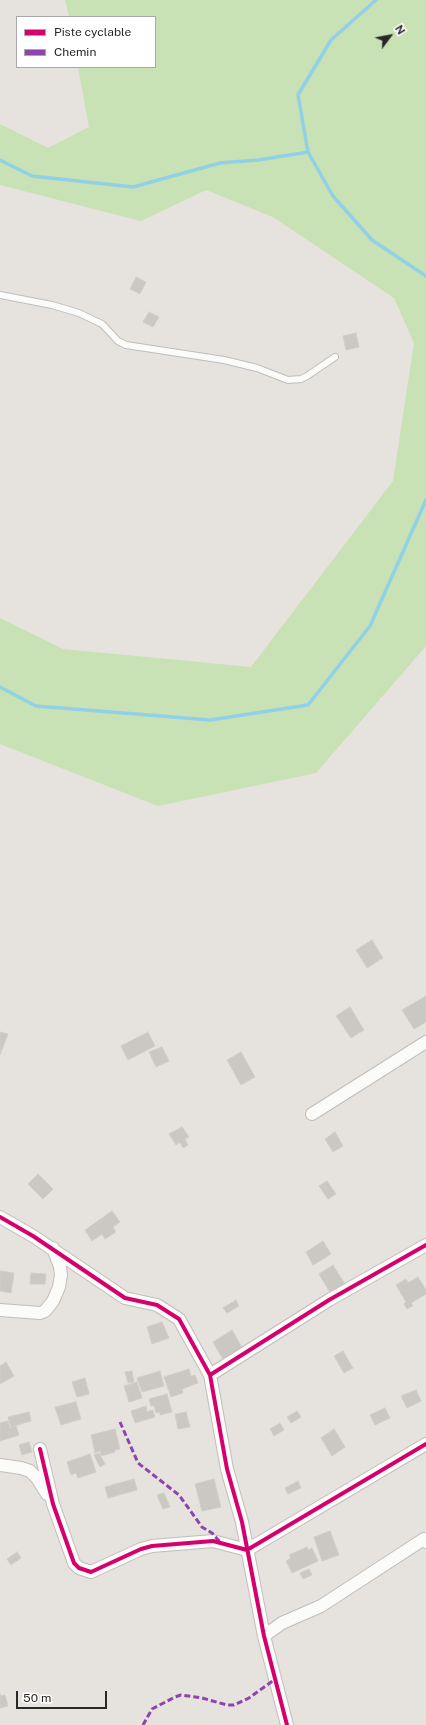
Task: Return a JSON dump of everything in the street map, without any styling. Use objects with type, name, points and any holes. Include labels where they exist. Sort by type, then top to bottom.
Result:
[{"type":"street","points":[[312,1114],[426,1042]]},
{"type":"street","points":[[0,1218],[53,1248],[125,1298],[157,1305],[179,1318],[210,1375],[227,1470],[242,1522],[264,1636],[287,1725]]},
{"type":"street","points":[[210,1375],[329,1300],[426,1246]]},
{"type":"street","points":[[0,1310],[40,1313],[46,1311],[53,1301],[59,1287],[61,1275],[60,1267],[53,1248]]},
{"type":"street","points":[[40,1449],[53,1504],[74,1563],[79,1568],[91,1572],[142,1548],[152,1546],[213,1541],[247,1550],[426,1444]]},
{"type":"street","points":[[0,1465],[30,1471],[37,1478],[53,1504]]},
{"type":"street","points":[[264,1636],[282,1623],[321,1606],[425,1540]]},
{"type":"lane","points":[[0,295],[52,305],[79,313],[102,324],[118,341],[126,345],[224,360],[256,368],[288,380],[301,379],[335,357]]},
{"type":"green space","points":[[65,0],[426,0],[426,646],[316,773],[158,806],[0,744],[0,618],[63,649],[251,667],[393,481],[414,343],[394,298],[273,217],[206,190],[141,221],[0,185],[0,124],[48,148],[89,127],[78,68],[156,68],[156,16],[69,16]]},
{"type":"building","points":[[136,277],[146,282],[140,294],[130,289]]},
{"type":"building","points":[[149,312],[159,317],[153,327],[143,322]]},
{"type":"building","points":[[356,333],[359,347],[346,350],[343,336]]},
{"type":"building","points":[[372,940],[383,958],[367,968],[356,950]]},
{"type":"building","points":[[426,996],[426,1022],[414,1029],[402,1010]]},
{"type":"building","points":[[350,1007],[364,1030],[351,1038],[336,1016]]},
{"type":"building","points":[[0,1032],[8,1034],[0,1055]]},
{"type":"building","points":[[148,1032],[155,1046],[128,1060],[121,1046]]},
{"type":"building","points":[[162,1047],[169,1061],[156,1067],[149,1052]]},
{"type":"building","points":[[241,1052],[255,1077],[241,1085],[227,1060]]},
{"type":"building","points":[[182,1127],[189,1137],[185,1139],[188,1145],[183,1148],[180,1142],[176,1145],[169,1134]]},
{"type":"building","points":[[335,1132],[343,1146],[333,1152],[325,1139]]},
{"type":"building","points":[[38,1174],[53,1189],[43,1199],[28,1184]]},
{"type":"building","points":[[327,1181],[336,1194],[328,1199],[319,1186]]},
{"type":"building","points":[[112,1211],[120,1222],[113,1227],[116,1232],[105,1239],[102,1234],[92,1241],[85,1230]]},
{"type":"building","points":[[323,1241],[331,1254],[313,1265],[306,1252]]},
{"type":"building","points":[[333,1265],[346,1286],[331,1294],[319,1274]]},
{"type":"building","points":[[0,1271],[14,1273],[11,1293],[0,1291]]},
{"type":"building","points":[[31,1273],[46,1274],[45,1284],[30,1284]]},
{"type":"building","points":[[418,1277],[426,1290],[426,1294],[411,1303],[413,1306],[407,1309],[404,1304],[406,1302],[396,1285],[406,1279],[408,1283]]},
{"type":"building","points":[[236,1300],[239,1306],[227,1313],[223,1308]]},
{"type":"building","points":[[162,1322],[169,1338],[152,1344],[147,1327]]},
{"type":"building","points":[[232,1330],[243,1349],[224,1361],[213,1342]]},
{"type":"building","points":[[343,1351],[353,1368],[344,1373],[334,1356]]},
{"type":"building","points":[[6,1362],[14,1376],[0,1384],[0,1366]]},
{"type":"building","points":[[189,1369],[191,1376],[195,1375],[198,1383],[182,1389],[183,1393],[171,1397],[164,1377]]},
{"type":"building","points":[[132,1371],[134,1382],[128,1383],[125,1372]]},
{"type":"building","points":[[160,1371],[164,1386],[142,1392],[137,1378]]},
{"type":"building","points":[[85,1378],[89,1394],[77,1397],[72,1382]]},
{"type":"building","points":[[137,1382],[142,1398],[129,1402],[124,1386]]},
{"type":"building","points":[[416,1390],[421,1401],[407,1408],[401,1396]]},
{"type":"building","points":[[167,1394],[172,1412],[160,1415],[160,1412],[156,1413],[154,1405],[151,1406],[149,1399]]},
{"type":"building","points":[[76,1402],[81,1419],[61,1425],[55,1407]]},
{"type":"building","points":[[146,1406],[147,1412],[153,1410],[155,1417],[135,1423],[131,1411]]},
{"type":"building","points":[[385,1408],[390,1418],[375,1425],[370,1415]]},
{"type":"building","points":[[297,1411],[301,1417],[291,1423],[287,1417]]},
{"type":"building","points":[[29,1412],[31,1421],[11,1427],[8,1417]]},
{"type":"building","points":[[186,1412],[190,1427],[178,1429],[175,1414]]},
{"type":"building","points":[[8,1421],[10,1428],[16,1426],[19,1435],[0,1441],[0,1423]]},
{"type":"building","points":[[280,1423],[284,1430],[274,1436],[270,1429]]},
{"type":"building","points":[[115,1429],[120,1449],[101,1456],[100,1451],[95,1453],[91,1435]]},
{"type":"building","points":[[334,1429],[345,1447],[332,1456],[321,1438]]},
{"type":"building","points":[[29,1442],[32,1452],[22,1455],[19,1445]]},
{"type":"building","points":[[99,1453],[105,1464],[100,1467],[94,1455]]},
{"type":"building","points":[[90,1454],[96,1472],[78,1478],[76,1473],[71,1475],[67,1462]]},
{"type":"building","points":[[134,1479],[137,1490],[108,1498],[105,1487]]},
{"type":"building","points":[[214,1479],[221,1507],[202,1511],[195,1484]]},
{"type":"building","points":[[298,1481],[301,1488],[288,1494],[285,1488]]},
{"type":"building","points":[[164,1493],[170,1507],[163,1509],[157,1495]]},
{"type":"building","points":[[330,1531],[339,1555],[322,1561],[314,1537]]},
{"type":"building","points":[[307,1547],[308,1550],[312,1548],[318,1561],[292,1573],[286,1561],[291,1558],[289,1555]]},
{"type":"building","points":[[17,1552],[21,1558],[11,1565],[7,1559]]},
{"type":"building","points":[[309,1569],[312,1575],[303,1579],[300,1573]]},
{"type":"building","points":[[0,1694],[1,1696],[5,1695],[8,1706],[0,1708]]},
{"type":"waterway","points":[[376,0],[331,40],[298,95],[308,152],[333,196],[372,240],[426,276]]},
{"type":"waterway","points":[[0,160],[32,176],[133,187],[220,163],[258,160],[308,152]]},
{"type":"waterway","points":[[0,687],[36,706],[210,720],[308,705],[370,626],[426,500]]},
{"type":"marked path","points":[[120,1422],[138,1463],[179,1495],[202,1527],[212,1533],[220,1542]]},
{"type":"marked path","points":[[143,1725],[152,1709],[175,1697],[181,1695],[202,1698],[227,1705],[234,1705],[249,1698],[274,1680]]},
{"type":"cycle path","points":[[0,1217],[33,1236],[125,1298],[157,1305],[179,1319],[210,1375],[227,1469],[242,1522],[264,1636],[287,1725]]},
{"type":"cycle path","points":[[210,1375],[329,1300],[426,1245]]},
{"type":"cycle path","points":[[40,1449],[53,1504],[74,1563],[79,1568],[91,1572],[141,1549],[152,1546],[213,1541],[247,1550],[426,1444]]}]
